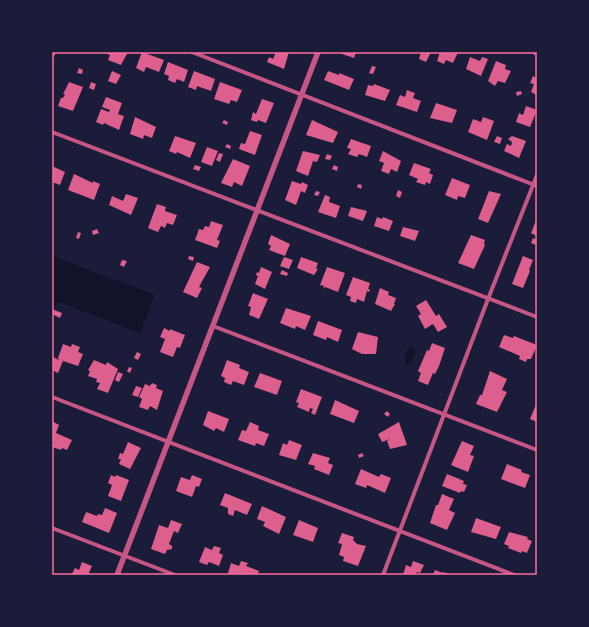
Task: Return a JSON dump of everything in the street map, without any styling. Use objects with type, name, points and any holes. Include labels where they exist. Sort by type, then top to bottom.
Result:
[{"type":"street","points":[[52,56],[54,52]]},
{"type":"street","points":[[192,52],[535,185]]},
{"type":"street","points":[[117,575],[318,52]]},
{"type":"street","points":[[533,52],[537,54]]},
{"type":"street","points":[[52,132],[537,317]]},
{"type":"street","points":[[383,575],[443,414],[535,185],[537,175]]},
{"type":"street","points":[[213,326],[537,450]]},
{"type":"street","points":[[52,397],[514,575]]},
{"type":"street","points":[[52,528],[175,575]]},
{"type":"shaded area","points":[[52,256],[155,295],[140,333],[59,302],[52,308]]},
{"type":"shaded area","points":[[411,347],[416,352],[411,362],[407,365],[405,364],[406,355]]},
{"type":"building","points":[[108,52],[128,52],[121,65],[108,60],[110,55],[107,54]]},
{"type":"building","points":[[142,52],[164,60],[159,72],[146,67],[144,72],[136,68]]},
{"type":"building","points":[[276,52],[289,52],[284,69],[267,62],[269,57],[273,59]]},
{"type":"building","points":[[343,52],[356,52],[354,58],[342,54]]},
{"type":"building","points":[[421,52],[431,52],[426,62],[419,59]]},
{"type":"building","points":[[440,52],[458,52],[453,63],[446,60],[444,64],[437,61]]},
{"type":"building","points":[[470,57],[480,61],[482,57],[488,59],[481,76],[466,69]]},
{"type":"building","points":[[496,61],[506,65],[505,69],[511,71],[505,83],[498,81],[495,86],[488,81]]},
{"type":"building","points":[[168,62],[188,70],[184,82],[177,79],[175,83],[168,80],[169,76],[164,74]]},
{"type":"building","points":[[372,66],[376,67],[373,74],[369,73]]},
{"type":"building","points":[[79,68],[83,70],[82,74],[77,73]]},
{"type":"building","points":[[112,71],[121,75],[116,84],[108,81]]},
{"type":"building","points":[[194,71],[215,79],[211,91],[197,86],[196,90],[188,87]]},
{"type":"building","points":[[328,71],[339,75],[339,73],[354,79],[349,90],[324,80]]},
{"type":"building","points":[[533,76],[537,78],[537,95],[531,92],[534,84],[530,83]]},
{"type":"building","points":[[69,82],[83,87],[73,111],[58,106],[61,98],[63,98],[65,94],[63,94]]},
{"type":"building","points":[[91,82],[96,84],[94,90],[89,88]]},
{"type":"building","points":[[220,82],[242,90],[237,102],[231,100],[229,104],[214,99]]},
{"type":"building","points":[[374,84],[390,90],[385,101],[365,95],[368,85],[373,86]]},
{"type":"building","points":[[407,90],[415,93],[413,98],[421,101],[417,112],[396,105],[400,95],[405,97]]},
{"type":"building","points":[[521,91],[522,94],[517,96],[516,92]]},
{"type":"building","points":[[106,97],[122,103],[118,114],[124,116],[119,130],[104,123],[103,125],[96,122],[101,109],[109,112],[110,110],[102,107]]},
{"type":"building","points":[[262,99],[274,103],[266,123],[258,120],[257,122],[251,120],[253,112],[256,114]]},
{"type":"building","points":[[436,103],[457,110],[452,123],[430,118]]},
{"type":"building","points":[[526,106],[537,110],[530,127],[516,122],[519,113],[523,115]]},
{"type":"building","points":[[135,117],[156,127],[152,138],[144,135],[143,139],[130,134]]},
{"type":"building","points":[[483,117],[494,121],[487,140],[468,132],[473,119],[481,122]]},
{"type":"building","points":[[224,120],[228,122],[227,125],[222,123]]},
{"type":"building","points":[[312,120],[338,132],[333,143],[306,135]]},
{"type":"building","points":[[250,131],[262,135],[255,155],[239,149],[241,143],[245,144]]},
{"type":"building","points":[[175,136],[196,143],[190,158],[177,152],[176,154],[169,151]]},
{"type":"building","points":[[497,136],[502,138],[500,144],[494,142]]},
{"type":"building","points":[[512,136],[526,141],[519,158],[504,151],[507,144],[511,146],[512,142],[508,139]]},
{"type":"building","points":[[351,139],[371,146],[367,157],[359,154],[357,157],[348,154],[351,149],[347,148]]},
{"type":"building","points":[[227,144],[231,146],[230,149],[225,147]]},
{"type":"building","points":[[207,147],[218,151],[212,166],[201,162]]},
{"type":"building","points":[[303,151],[320,155],[317,162],[313,161],[308,176],[296,171]]},
{"type":"building","points":[[383,151],[401,161],[397,172],[391,169],[389,174],[381,171],[384,163],[379,161]]},
{"type":"building","points":[[219,153],[223,154],[220,162],[216,160]]},
{"type":"building","points":[[327,154],[332,156],[330,160],[325,159]]},
{"type":"building","points":[[233,159],[250,166],[242,186],[234,182],[232,187],[221,183]]},
{"type":"building","points":[[414,163],[431,169],[429,173],[433,175],[430,184],[426,182],[425,185],[416,182],[418,179],[409,175]]},
{"type":"building","points":[[195,165],[201,167],[199,171],[193,169]]},
{"type":"building","points":[[334,165],[338,167],[337,171],[332,169]]},
{"type":"building","points":[[52,166],[65,172],[60,185],[52,182]]},
{"type":"building","points":[[74,174],[93,183],[93,181],[100,184],[94,200],[68,190]]},
{"type":"building","points":[[452,178],[470,185],[465,198],[458,196],[457,200],[445,195]]},
{"type":"building","points":[[292,181],[301,184],[302,182],[308,185],[305,193],[301,191],[296,205],[285,200]]},
{"type":"building","points":[[358,184],[362,185],[361,189],[357,187]]},
{"type":"building","points":[[398,190],[402,192],[400,198],[396,196]]},
{"type":"building","points":[[316,191],[320,192],[318,196],[314,195]]},
{"type":"building","points":[[489,191],[501,194],[488,223],[478,219]]},
{"type":"building","points":[[126,194],[138,198],[131,215],[109,205],[112,196],[123,201]]},
{"type":"building","points":[[325,195],[330,197],[329,202],[340,206],[336,218],[318,212]]},
{"type":"building","points":[[157,204],[166,207],[165,211],[177,215],[173,225],[167,223],[165,228],[161,226],[158,232],[148,228]]},
{"type":"building","points":[[351,207],[367,211],[363,221],[348,216]]},
{"type":"building","points":[[377,217],[382,219],[383,217],[393,221],[389,231],[374,226]]},
{"type":"building","points":[[537,218],[537,236],[531,233]]},
{"type":"building","points":[[211,221],[223,225],[217,240],[220,241],[217,248],[195,240],[199,229],[203,230],[205,226],[209,227]]},
{"type":"building","points":[[403,227],[419,231],[415,241],[400,236]]},
{"type":"building","points":[[97,229],[99,233],[93,235],[92,231]]},
{"type":"building","points":[[78,232],[81,233],[79,239],[76,238]]},
{"type":"building","points":[[271,235],[290,244],[285,256],[269,250],[271,246],[268,244]]},
{"type":"building","points":[[471,235],[485,240],[485,245],[474,269],[458,263]]},
{"type":"building","points":[[533,238],[537,240],[536,245],[531,243]]},
{"type":"building","points":[[189,256],[194,257],[193,261],[188,259]]},
{"type":"building","points":[[523,256],[533,260],[523,288],[512,284]]},
{"type":"building","points":[[284,257],[293,260],[289,269],[280,266]]},
{"type":"building","points":[[301,257],[318,263],[316,269],[318,269],[314,275],[297,268]]},
{"type":"building","points":[[122,260],[127,261],[124,267],[120,265]]},
{"type":"building","points":[[197,262],[210,267],[199,287],[202,288],[197,298],[183,292]]},
{"type":"building","points":[[261,267],[272,272],[265,289],[255,284],[258,276],[256,275],[257,272],[259,273]]},
{"type":"building","points":[[327,267],[345,273],[338,292],[325,287],[323,289],[324,286],[320,285]]},
{"type":"building","points":[[282,270],[288,273],[287,276],[280,274]]},
{"type":"building","points":[[353,277],[370,283],[368,289],[370,289],[369,292],[367,291],[364,302],[357,299],[356,303],[350,301],[351,297],[346,295]]},
{"type":"building","points":[[380,288],[389,292],[388,295],[396,298],[395,304],[391,311],[375,304]]},
{"type":"building","points":[[253,293],[268,299],[259,319],[249,315],[251,307],[248,306]]},
{"type":"building","points":[[426,300],[436,316],[439,314],[447,327],[438,332],[433,324],[425,329],[418,316],[421,314],[416,306]]},
{"type":"building","points":[[286,308],[311,316],[305,330],[296,326],[295,329],[280,323]]},
{"type":"building","points":[[52,309],[62,313],[60,318],[52,314]]},
{"type":"building","points":[[318,321],[342,330],[338,342],[327,337],[326,340],[313,335]]},
{"type":"building","points":[[164,328],[185,335],[180,348],[177,347],[173,357],[160,352],[165,339],[160,337]]},
{"type":"building","points":[[358,332],[378,337],[376,354],[362,354],[352,349]]},
{"type":"building","points":[[504,335],[513,338],[514,336],[537,345],[531,359],[527,359],[526,362],[519,359],[520,356],[499,347]]},
{"type":"building","points":[[432,343],[445,348],[439,366],[435,374],[433,373],[428,385],[418,381],[421,373],[418,371],[427,350],[429,351]]},
{"type":"building","points":[[63,344],[71,347],[72,344],[80,347],[78,352],[83,354],[78,366],[63,361],[58,373],[52,370],[52,359],[53,357],[59,360],[58,358]]},
{"type":"building","points":[[137,352],[141,354],[138,360],[134,358]]},
{"type":"building","points":[[94,360],[106,365],[107,362],[118,369],[108,393],[97,389],[100,383],[96,382],[97,379],[88,376],[90,371],[88,370]]},
{"type":"building","points":[[227,360],[240,365],[239,368],[249,372],[244,385],[233,381],[231,385],[224,382],[225,378],[221,376]]},
{"type":"building","points":[[129,367],[132,368],[130,373],[127,371]]},
{"type":"building","points":[[490,371],[507,379],[502,390],[507,392],[497,412],[476,404],[480,395],[482,395]]},
{"type":"building","points":[[118,372],[123,374],[119,382],[115,380]]},
{"type":"building","points":[[260,373],[282,381],[277,395],[254,387]]},
{"type":"building","points":[[152,383],[157,385],[156,388],[163,391],[157,410],[150,406],[148,410],[139,407],[142,399],[139,397],[145,384],[150,386]]},
{"type":"building","points":[[136,386],[142,388],[138,397],[132,395]]},
{"type":"building","points":[[301,389],[322,397],[315,415],[311,413],[313,409],[310,408],[309,412],[297,407],[299,403],[296,402]]},
{"type":"building","points":[[335,400],[359,411],[354,423],[330,414]]},
{"type":"building","points":[[537,402],[537,422],[530,419]]},
{"type":"building","points":[[208,411],[229,419],[224,432],[216,428],[214,431],[203,425]]},
{"type":"building","points":[[387,411],[390,414],[388,417],[384,414]]},
{"type":"building","points":[[52,421],[59,425],[56,433],[72,440],[67,450],[52,447]]},
{"type":"building","points":[[250,422],[259,426],[258,430],[269,434],[264,446],[256,443],[255,446],[238,440],[242,430],[246,431]]},
{"type":"building","points":[[399,422],[407,445],[390,449],[387,441],[390,439],[382,442],[378,434]]},
{"type":"building","points":[[289,440],[302,445],[296,460],[279,455],[283,443],[287,445]]},
{"type":"building","points":[[462,441],[474,446],[470,455],[474,456],[468,472],[451,465]]},
{"type":"building","points":[[128,442],[141,448],[130,469],[119,464],[121,459],[118,459],[120,453],[123,454]]},
{"type":"building","points":[[313,453],[330,458],[328,463],[333,465],[329,475],[314,469],[315,466],[308,464]]},
{"type":"building","points":[[362,453],[364,456],[359,458],[358,455]]},
{"type":"building","points":[[507,464],[530,475],[525,488],[501,479]]},
{"type":"building","points":[[361,469],[379,477],[381,474],[391,478],[385,493],[367,485],[366,488],[355,484]]},
{"type":"building","points":[[447,474],[464,481],[463,484],[467,485],[464,492],[461,491],[460,493],[442,486]]},
{"type":"building","points":[[111,475],[115,477],[116,475],[129,480],[121,501],[108,496],[112,485],[108,483]]},
{"type":"building","points":[[192,475],[202,479],[199,487],[196,486],[192,497],[176,491],[181,477],[190,480]]},
{"type":"building","points":[[225,493],[252,504],[247,515],[235,510],[233,516],[228,514],[228,508],[220,505]]},
{"type":"building","points":[[442,494],[454,499],[449,510],[455,513],[447,530],[430,523],[436,505],[438,505]]},
{"type":"building","points":[[262,506],[286,517],[279,534],[263,526],[265,522],[257,519]]},
{"type":"building","points":[[105,508],[117,513],[109,533],[82,522],[86,512],[97,516],[98,514],[102,515]]},
{"type":"building","points":[[476,518],[501,527],[496,539],[471,532]]},
{"type":"building","points":[[171,520],[182,524],[178,533],[174,531],[169,544],[172,546],[172,549],[167,550],[165,554],[151,549],[159,525],[168,528]]},
{"type":"building","points":[[299,520],[318,528],[313,542],[293,535]]},
{"type":"building","points":[[509,532],[528,537],[527,539],[532,541],[527,553],[522,551],[521,553],[508,548],[509,546],[504,544]]},
{"type":"building","points":[[342,533],[354,537],[353,540],[357,544],[366,546],[358,566],[343,561],[344,557],[339,555],[342,544],[338,543]]},
{"type":"building","points":[[214,546],[221,548],[219,553],[223,555],[219,566],[209,562],[207,565],[199,562],[205,547],[212,550]]},
{"type":"building","points":[[241,561],[248,563],[246,566],[259,571],[257,575],[233,575],[228,573],[231,563],[239,566]]},
{"type":"building","points":[[413,561],[424,565],[420,573],[417,572],[415,575],[403,575],[406,565],[411,567]]},
{"type":"building","points":[[82,562],[92,566],[88,575],[72,574],[75,568],[79,570]]},
{"type":"building","points":[[435,570],[443,573],[452,575],[433,575]]}]
